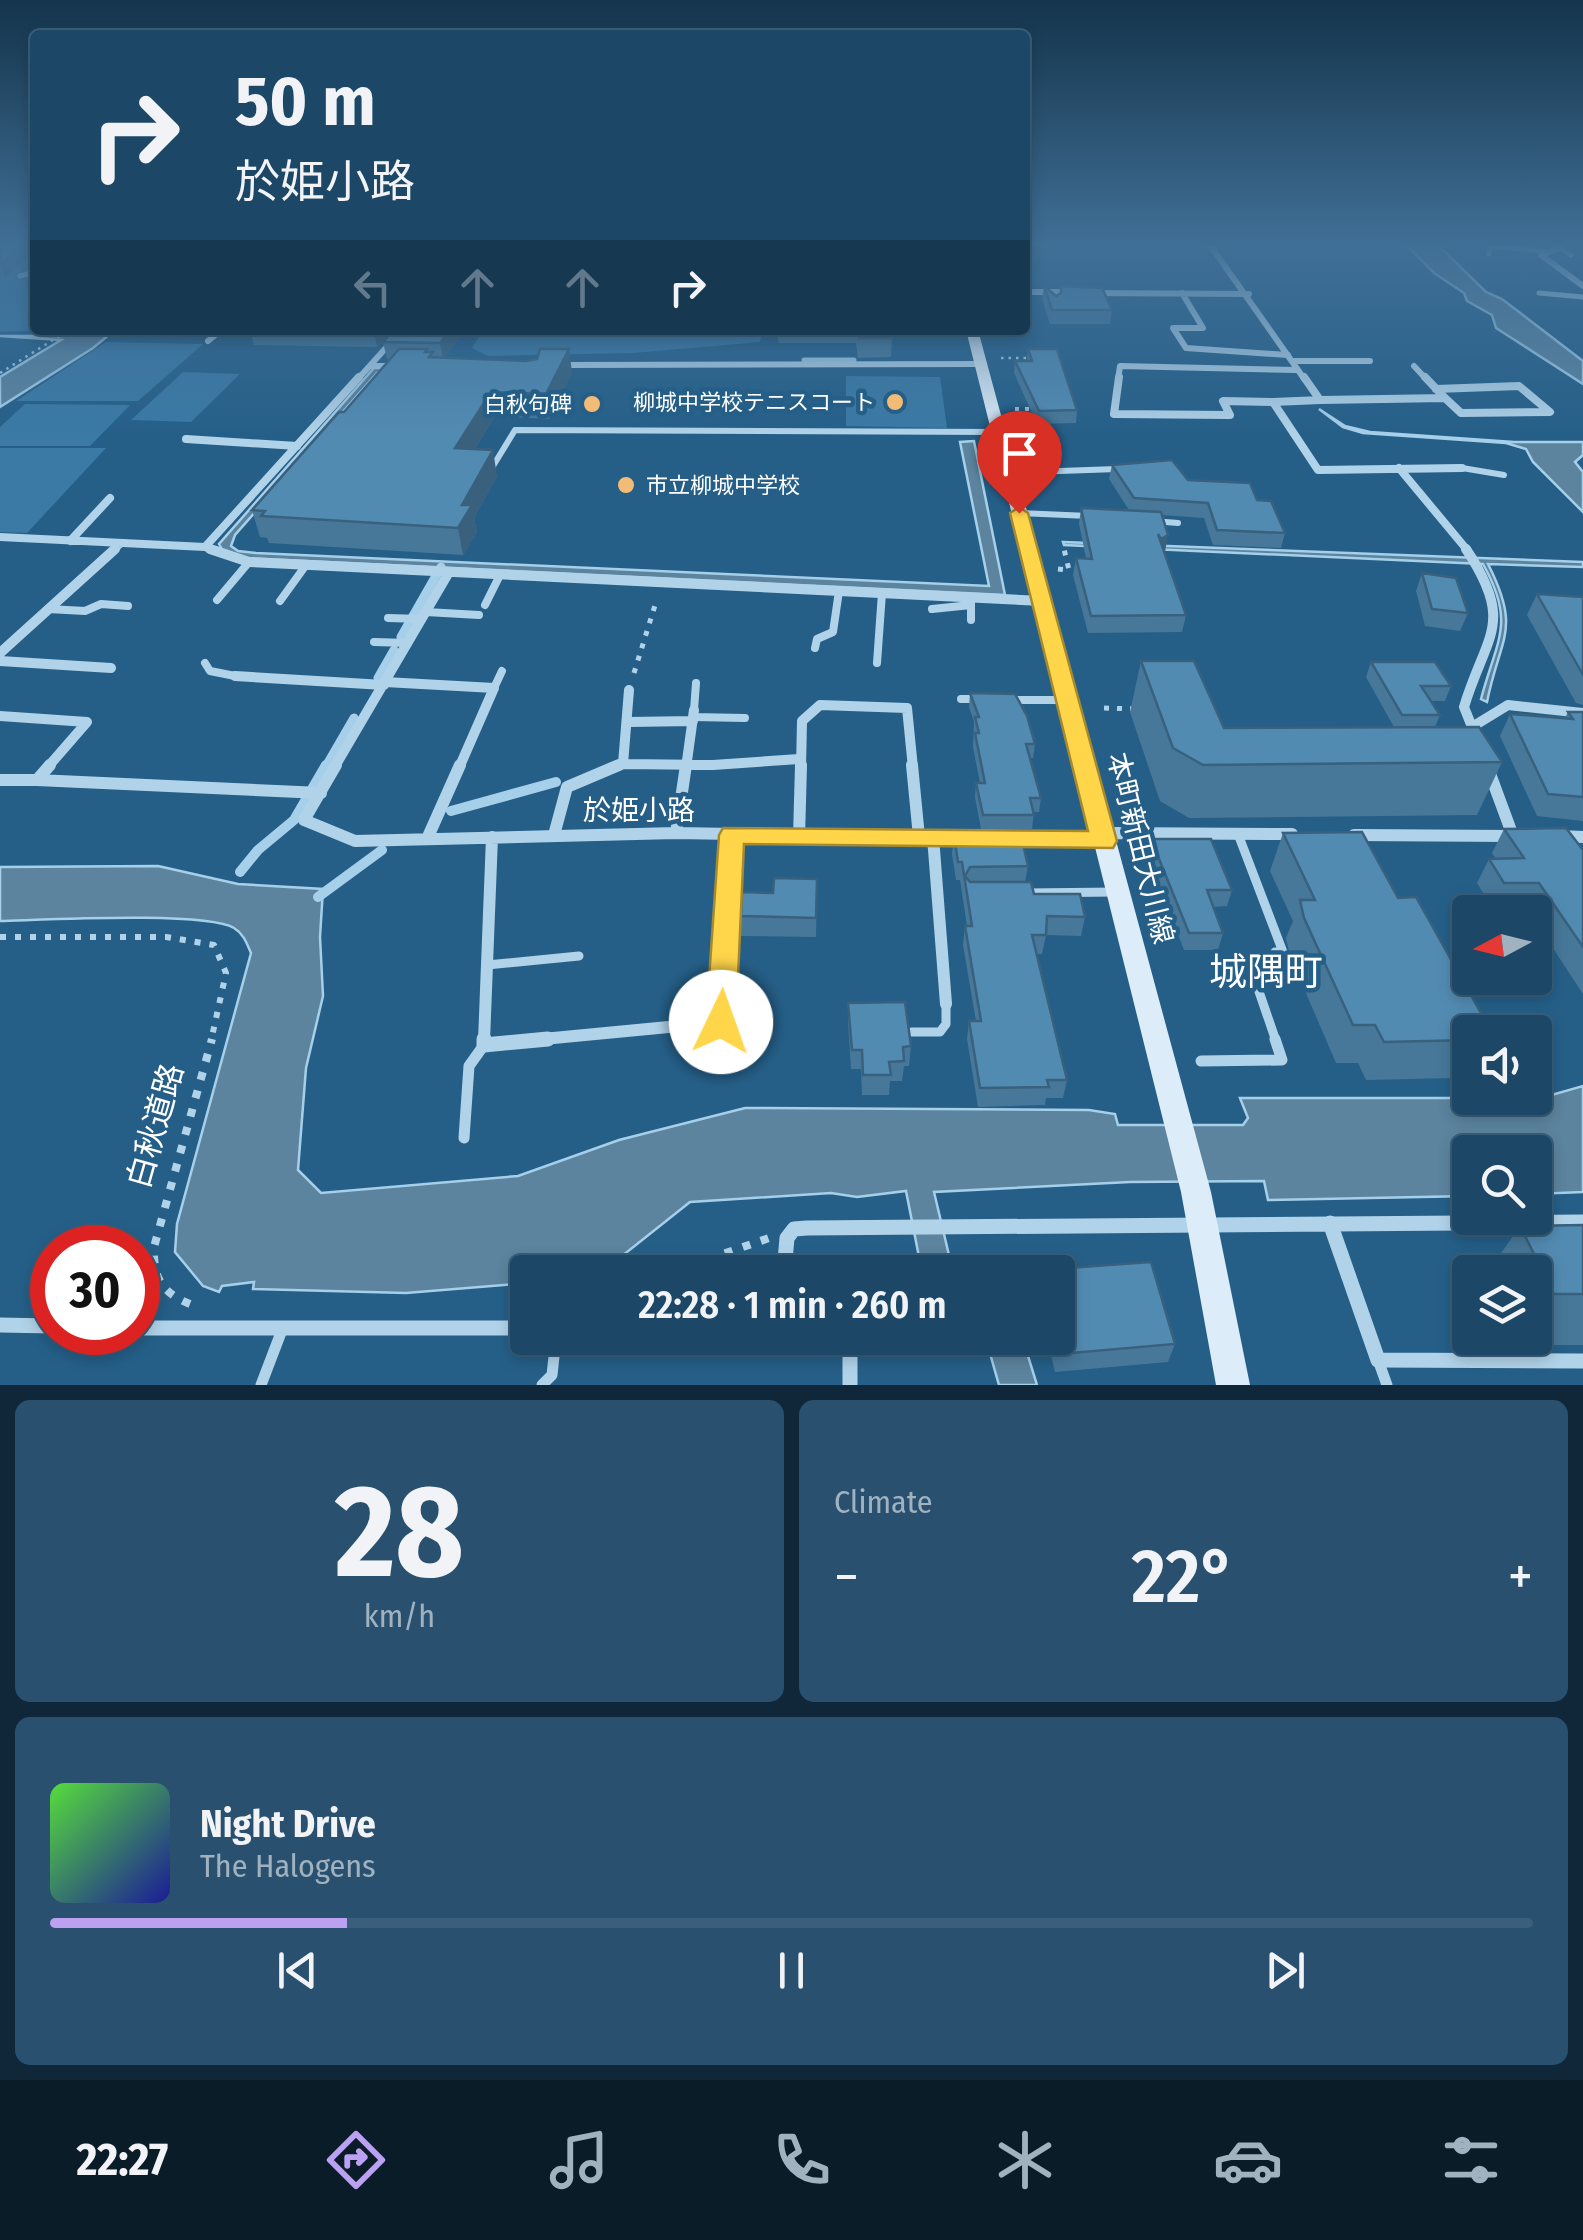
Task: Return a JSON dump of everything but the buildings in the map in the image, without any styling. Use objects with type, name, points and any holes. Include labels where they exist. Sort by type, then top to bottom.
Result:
[{"type":"main road","name":"本町新田大川線","points":[[975,335],[991,361],[998,432],[1199,1208],[1233,1385]]},
{"type":"street","points":[[1190,307],[1203,328],[1173,328],[1186,348],[1293,362]]},
{"type":"street","points":[[1256,307],[1320,400]]},
{"type":"street","points":[[208,341],[215,335]]},
{"type":"street","points":[[206,547],[398,335]]},
{"type":"street","points":[[544,365],[991,361]]},
{"type":"street","points":[[1370,362],[1120,366],[1114,414],[1230,416],[1223,401],[1445,398]]},
{"type":"street","points":[[370,366],[408,366]]},
{"type":"street","points":[[1414,366],[1436,389],[1445,398],[1461,413],[1550,412],[1520,386],[1436,389]]},
{"type":"street","points":[[1273,402],[1318,470],[1462,468]]},
{"type":"street","points":[[186,439],[298,446]]},
{"type":"street","points":[[1399,468],[1470,556],[1492,596],[1496,628],[1464,707],[1513,836]]},
{"type":"street","points":[[70,541],[110,498]]},
{"type":"street","points":[[0,537],[206,547],[249,562],[882,593],[971,601],[1042,601]]},
{"type":"street","points":[[0,657],[120,544]]},
{"type":"street","points":[[0,780],[313,792],[408,643],[441,572]]},
{"type":"street","points":[[0,657],[111,668]]},
{"type":"street","points":[[235,676],[494,688],[426,839]]},
{"type":"street","points":[[623,764],[629,690]]},
{"type":"street","points":[[799,837],[802,722],[820,704],[908,708],[946,1004]]},
{"type":"street","points":[[1472,727],[1508,705],[1583,713]]},
{"type":"street","points":[[0,716],[87,722],[37,780]]},
{"type":"street","points":[[629,722],[694,716],[676,834]]},
{"type":"street","points":[[554,835],[566,787],[623,764],[799,759]]},
{"type":"street","name":"於姫小路","points":[[313,792],[304,820],[355,841],[676,834],[972,838]]},
{"type":"street","points":[[992,838],[1316,834]]},
{"type":"street","points":[[492,837],[484,1044],[721,1022],[732,835]]},
{"type":"street","points":[[1336,835],[1531,836]]},
{"type":"street","points":[[1548,836],[1583,836]]},
{"type":"street","points":[[786,1255],[787,1238],[794,1229],[946,1225],[1199,1208],[1330,1223],[1583,1222]]},
{"type":"street","points":[[1330,1223],[1378,1360],[1583,1361]]},
{"type":"street","points":[[0,1325],[30,1326]]},
{"type":"street","points":[[160,1328],[510,1328]]},
{"type":"street","points":[[850,1355],[850,1385]]},
{"type":"lane","points":[[494,466],[514,430],[998,432]]},
{"type":"lane","points":[[1462,468],[1504,475]]},
{"type":"lane","points":[[1032,472],[1120,469]]},
{"type":"lane","points":[[1019,513],[1097,517]]},
{"type":"lane","points":[[1146,520],[1178,523]]},
{"type":"lane","points":[[217,600],[249,562]]},
{"type":"lane","points":[[280,601],[306,565]]},
{"type":"lane","points":[[485,606],[500,575]]},
{"type":"lane","points":[[816,648],[817,640],[833,632],[839,591]]},
{"type":"lane","points":[[876,662],[882,593]]},
{"type":"lane","points":[[932,609],[971,601],[971,620]]},
{"type":"lane","points":[[48,609],[85,611],[101,604],[128,606]]},
{"type":"lane","points":[[388,618],[480,615]]},
{"type":"lane","points":[[374,642],[408,643]]},
{"type":"lane","points":[[205,663],[210,671],[235,676]]},
{"type":"lane","points":[[494,688],[502,670]]},
{"type":"lane","points":[[696,683],[694,716],[744,718]]},
{"type":"lane","points":[[961,699],[980,699]]},
{"type":"lane","points":[[999,700],[1067,700]]},
{"type":"lane","points":[[1201,1061],[1282,1060],[1254,976],[1284,976],[1275,952],[1283,952],[1238,834]]},
{"type":"lane","points":[[1008,893],[1116,892]]},
{"type":"lane","points":[[488,964],[579,956]]},
{"type":"lane","points":[[912,1032],[940,1032],[946,1024],[946,1004]]},
{"type":"lane","points":[[464,1138],[469,1066],[484,1044]]},
{"type":"lane","points":[[261,1385],[282,1330]]},
{"type":"lane","points":[[542,1385],[552,1375],[554,1355]]},
{"type":"lane","points":[[1378,1360],[1388,1385]]},
{"type":"path","points":[[0,373],[63,335]]},
{"type":"path","points":[[991,361],[1034,358]]},
{"type":"path","points":[[1015,409],[1054,409]]},
{"type":"path","points":[[1058,569],[1070,570],[1064,548]]},
{"type":"path","points":[[629,690],[662,584]]},
{"type":"path","points":[[1104,708],[1153,709]]},
{"type":"path","name":"白秋道路","points":[[0,937],[166,937],[214,945],[226,972],[217,1020],[155,1234],[152,1261],[156,1282],[170,1298],[202,1308]]},
{"type":"path","points":[[718,1255],[766,1238],[787,1238]]},
{"type":"shaded area","points":[[0,307],[30,307],[30,331],[0,332]]},
{"type":"shaded area","points":[[1477,307],[1512,307],[1583,361],[1583,384],[1496,328],[1492,315]]},
{"type":"shaded area","points":[[109,335],[0,407],[0,377],[61,340],[0,336]]},
{"type":"shaded area","points":[[480,335],[762,335],[760,342],[633,353],[488,356],[472,348]]},
{"type":"shaded area","points":[[106,342],[203,344],[138,401],[16,401]]},
{"type":"shaded area","points":[[524,367],[377,373],[235,535],[231,546],[256,553],[989,586],[960,442],[974,441],[1005,595],[246,558],[223,551],[219,544],[374,368]]},
{"type":"shaded area","points":[[183,372],[240,374],[191,422],[131,420]]},
{"type":"shaded area","name":"柳城中学校テニスコート","points":[[846,376],[940,377],[947,428],[846,426]]},
{"type":"shaded area","points":[[25,404],[130,405],[90,446],[0,446],[0,427]]},
{"type":"shaded area","points":[[1319,409],[1345,426],[1370,432],[1514,442],[1583,442],[1583,455],[1575,462],[1583,472],[1583,512],[1533,462],[1526,449],[1506,443],[1363,433],[1343,427]]},
{"type":"shaded area","points":[[0,448],[106,448],[27,533],[0,532]]},
{"type":"shaded area","points":[[1063,542],[1583,562],[1583,567],[1488,564],[1506,620],[1487,702],[1481,699],[1501,617],[1493,584],[1483,564]]},
{"type":"shaded area","points":[[158,866],[238,884],[323,889],[323,996],[306,1068],[298,1170],[321,1193],[518,1176],[619,1140],[745,1108],[1089,1110],[1115,1114],[1118,1125],[1243,1125],[1248,1118],[1240,1098],[1452,1098],[1452,1115],[1552,1115],[1552,1095],[1583,1086],[1583,1192],[1552,1193],[1552,1135],[1452,1135],[1452,1196],[1268,1200],[1264,1181],[1130,1182],[934,1192],[949,1255],[919,1255],[906,1191],[857,1197],[831,1193],[690,1202],[623,1255],[510,1255],[510,1284],[406,1293],[253,1289],[254,1282],[222,1286],[219,1292],[203,1286],[175,1252],[177,1224],[251,953],[245,939],[234,928],[192,920],[0,921],[0,867]]},
{"type":"shaded area","points":[[990,1355],[1027,1355],[1037,1385],[999,1385]]},
{"type":"waterway","points":[[804,360],[854,360]]},
{"type":"waterway","points":[[401,637],[441,567]]},
{"type":"waterway","points":[[378,678],[394,650]]},
{"type":"waterway","points":[[325,768],[354,718]]},
{"type":"waterway","points":[[240,872],[258,850],[294,820],[326,765]]},
{"type":"waterway","points":[[451,811],[556,782]]},
{"type":"waterway","points":[[318,897],[382,850]]},
{"type":"place","name":"柳城中学校テニスコート","points":[[895,402]]},
{"type":"place","name":"白秋句碑","points":[[592,404]]},
{"type":"place","name":"市立柳城中学校","points":[[626,485]]},
{"type":"district","name":"城隅町","points":[[1266,972]]},
{"type":"route","points":[[721,1022],[732,835],[1104,841],[1019,513]]}]
